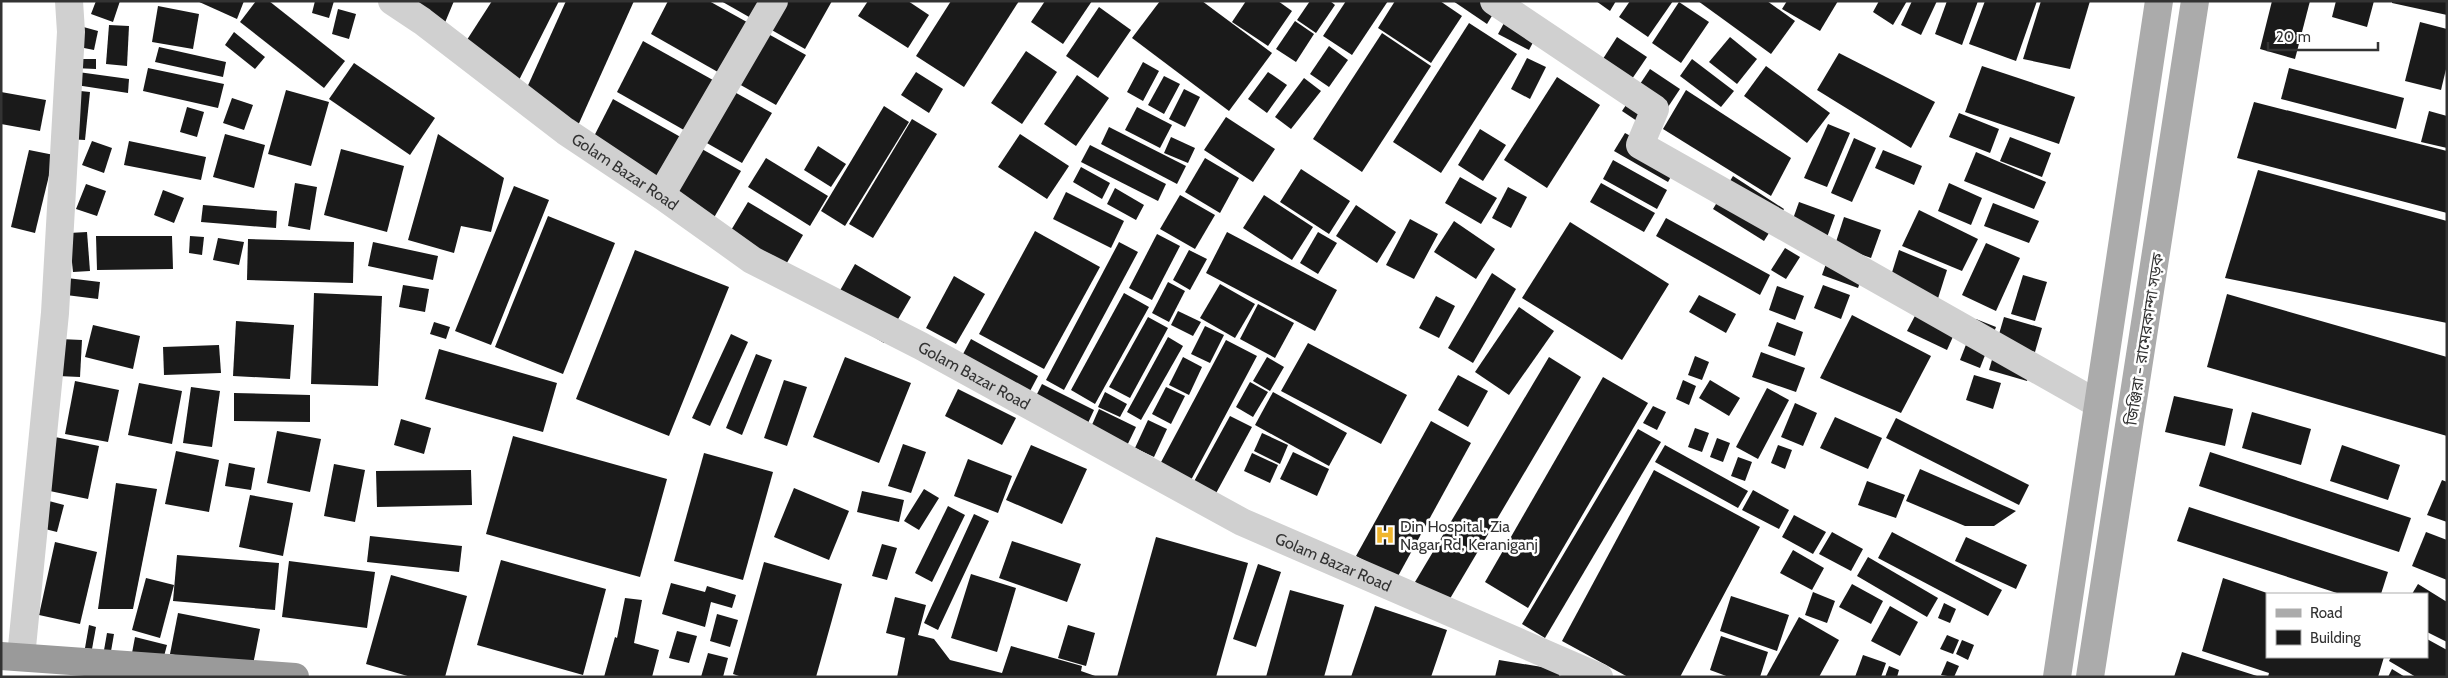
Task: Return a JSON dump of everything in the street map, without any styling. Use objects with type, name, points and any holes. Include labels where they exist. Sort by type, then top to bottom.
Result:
[{"type":"highway","points":[[11,657],[295,677]]},
{"type":"main road","points":[[2057,677],[2159,1]]},
{"type":"main road","name":"জিঞ্জিরা - রামেরকান্দা সড়ক","points":[[2090,677],[2195,1]]},
{"type":"street","points":[[11,657],[55,313],[71,32],[69,1]]},
{"type":"street","points":[[661,195],[774,1]]},
{"type":"street","points":[[1494,1],[1655,109],[1640,145],[2098,404]]},
{"type":"street","name":"Golam Bazar Road","points":[[405,5],[565,131],[661,195],[752,260],[922,346],[1242,522],[1599,677]]},
{"type":"building","points":[[96,1],[120,1],[113,22],[91,14]]},
{"type":"building","points":[[197,1],[244,1],[237,19]]},
{"type":"building","points":[[256,1],[269,1],[345,61],[324,88],[240,22]]},
{"type":"building","points":[[315,1],[334,1],[329,18],[312,13]]},
{"type":"building","points":[[410,1],[454,1],[444,25]]},
{"type":"building","points":[[492,1],[559,1],[515,88],[463,46]]},
{"type":"building","points":[[566,1],[634,1],[576,130],[521,101]]},
{"type":"building","points":[[668,1],[709,1],[806,55],[776,105],[651,34]]},
{"type":"building","points":[[721,1],[832,1],[805,49]]},
{"type":"building","points":[[868,1],[908,1],[929,15],[908,48],[858,16]]},
{"type":"building","points":[[951,1],[1019,1],[964,87],[916,56]]},
{"type":"building","points":[[1045,1],[1092,1],[1063,44],[1031,22]]},
{"type":"building","points":[[1160,1],[1202,1],[1272,53],[1229,111],[1132,38]]},
{"type":"building","points":[[1246,1],[1278,1],[1292,11],[1268,46],[1232,22]]},
{"type":"building","points":[[1310,1],[1330,1],[1335,5],[1316,33],[1297,20]]},
{"type":"building","points":[[1346,1],[1388,1],[1352,55],[1323,36]]},
{"type":"building","points":[[1395,1],[1440,1],[1462,16],[1431,63],[1378,28]]},
{"type":"building","points":[[1453,1],[1501,1],[1487,24]]},
{"type":"building","points":[[1596,1],[1616,1],[1610,11]]},
{"type":"building","points":[[1630,1],[1673,1],[1648,37],[1619,17]]},
{"type":"building","points":[[1698,1],[1767,1],[1795,21],[1771,54]]},
{"type":"building","points":[[1787,1],[1838,1],[1820,31],[1782,9]]},
{"type":"building","points":[[1879,1],[1907,1],[1893,25],[1873,12]]},
{"type":"building","points":[[1912,1],[1937,1],[1921,35],[1901,25]]},
{"type":"building","points":[[1947,1],[1978,1],[1962,45],[1935,34]]},
{"type":"building","points":[[1985,1],[2037,1],[2016,61],[1969,44]]},
{"type":"building","points":[[2041,1],[2090,1],[2070,69],[2023,59]]},
{"type":"building","points":[[2272,1],[2310,1],[2295,59],[2260,49]]},
{"type":"building","points":[[2336,1],[2374,1],[2367,27],[2332,17]]},
{"type":"building","points":[[2392,1],[2447,1],[2447,15],[2392,3]]},
{"type":"building","points":[[1679,2],[1709,22],[1681,63],[1652,43]]},
{"type":"building","points":[[158,6],[199,14],[193,49],[152,42]]},
{"type":"building","points":[[1099,7],[1131,30],[1098,78],[1066,56]]},
{"type":"building","points":[[338,9],[356,14],[349,39],[332,34]]},
{"type":"building","points":[[1509,14],[1539,31],[1529,50],[1498,34]]},
{"type":"building","points":[[1295,21],[1314,34],[1296,62],[1276,49]]},
{"type":"building","points":[[2420,22],[2447,29],[2447,65],[2441,90],[2405,81]]},
{"type":"building","points":[[69,23],[98,31],[94,50],[64,44]]},
{"type":"building","points":[[1469,23],[1517,54],[1441,173],[1393,142]]},
{"type":"building","points":[[109,25],[129,26],[127,66],[106,64]]},
{"type":"building","points":[[234,32],[265,57],[255,69],[225,45]]},
{"type":"building","points":[[1382,33],[1431,66],[1362,172],[1313,139]]},
{"type":"building","points":[[1617,37],[1647,57],[1619,98],[1590,79]]},
{"type":"building","points":[[1730,37],[1757,59],[1737,84],[1709,62]]},
{"type":"building","points":[[643,41],[772,113],[742,163],[617,92]]},
{"type":"building","points":[[1329,46],[1348,60],[1329,87],[1310,74]]},
{"type":"building","points":[[159,47],[226,62],[223,77],[155,62]]},
{"type":"building","points":[[1026,51],[1057,72],[1022,124],[991,103]]},
{"type":"building","points":[[1839,53],[1935,102],[1911,148],[1817,90]]},
{"type":"building","points":[[1527,58],[1546,67],[1530,99],[1511,89]]},
{"type":"building","points":[[74,59],[96,59],[96,69],[74,68]]},
{"type":"building","points":[[1692,59],[1734,91],[1721,107],[1680,76]]},
{"type":"building","points":[[1143,62],[1159,71],[1143,101],[1127,92]]},
{"type":"building","points":[[354,63],[435,118],[410,155],[329,99]]},
{"type":"building","points":[[1766,66],[1830,113],[1807,143],[1744,96]]},
{"type":"building","points":[[1982,66],[2075,97],[2059,144],[1965,112]]},
{"type":"building","points":[[148,68],[224,84],[218,108],[143,91]]},
{"type":"building","points":[[2289,68],[2404,98],[2396,129],[2281,99]]},
{"type":"building","points":[[1650,69],[1680,89],[1652,131],[1622,111]]},
{"type":"building","points":[[78,72],[129,79],[128,93],[76,85]]},
{"type":"building","points":[[916,72],[943,89],[929,113],[901,95]]},
{"type":"building","points":[[1268,72],[1287,85],[1267,113],[1248,99]]},
{"type":"building","points":[[1077,75],[1109,98],[1076,146],[1044,124]]},
{"type":"building","points":[[1164,76],[1180,84],[1164,114],[1148,105]]},
{"type":"building","points":[[1557,77],[1600,105],[1547,188],[1504,160]]},
{"type":"building","points":[[1304,78],[1321,91],[1291,129],[1275,117]]},
{"type":"building","points":[[1184,89],[1200,97],[1185,127],[1169,119]]},
{"type":"building","points":[[71,90],[90,92],[85,140],[67,139]]},
{"type":"building","points":[[286,90],[329,102],[311,166],[268,154]]},
{"type":"building","points":[[1686,90],[1791,158],[1771,196],[1663,129]]},
{"type":"building","points":[[1,92],[46,100],[40,131],[1,124]]},
{"type":"building","points":[[232,98],[253,105],[244,130],[223,123]]},
{"type":"building","points":[[613,99],[741,171],[712,221],[587,150]]},
{"type":"building","points":[[2254,102],[2447,151],[2447,213],[2237,158]]},
{"type":"building","points":[[884,106],[909,122],[845,226],[821,211]]},
{"type":"building","points":[[187,107],[204,112],[197,137],[180,132]]},
{"type":"building","points":[[1137,107],[1172,125],[1160,148],[1125,130]]},
{"type":"building","points":[[2429,111],[2447,116],[2447,148],[2421,142]]},
{"type":"building","points":[[1959,113],[1999,129],[1990,153],[1949,137]]},
{"type":"building","points":[[1226,117],[1275,149],[1253,182],[1204,150]]},
{"type":"building","points":[[912,119],[937,134],[873,238],[849,224]]},
{"type":"building","points":[[1828,124],[1850,133],[1827,187],[1804,178]]},
{"type":"building","points":[[1109,127],[1186,166],[1177,184],[1101,144]]},
{"type":"building","points":[[1480,129],[1506,145],[1483,181],[1458,165]]},
{"type":"building","points":[[1625,133],[1679,162],[1668,182],[1614,151]]},
{"type":"building","points":[[225,134],[265,145],[254,188],[213,177]]},
{"type":"building","points":[[438,134],[504,178],[491,232],[461,226],[454,253],[408,240]]},
{"type":"building","points":[[1020,134],[1069,166],[1047,199],[998,167]]},
{"type":"building","points":[[1171,137],[1195,148],[1188,163],[1164,153]]},
{"type":"building","points":[[2010,137],[2051,153],[2042,177],[2000,161]]},
{"type":"building","points":[[1854,138],[1876,148],[1852,202],[1831,193]]},
{"type":"building","points":[[92,141],[112,148],[104,173],[82,165]]},
{"type":"building","points":[[129,141],[206,157],[201,180],[124,165]]},
{"type":"building","points":[[1090,145],[1166,184],[1158,201],[1081,162]]},
{"type":"building","points":[[818,146],[846,164],[831,187],[804,170]]},
{"type":"building","points":[[341,149],[404,166],[387,232],[324,215]]},
{"type":"building","points":[[29,150],[54,155],[35,233],[11,227]]},
{"type":"building","points":[[1883,150],[1922,166],[1914,185],[1875,168]]},
{"type":"building","points":[[1976,152],[2046,182],[2034,209],[1964,181]]},
{"type":"building","points":[[766,158],[828,196],[810,226],[748,187]]},
{"type":"building","points":[[1205,158],[1239,178],[1220,213],[1185,192]]},
{"type":"building","points":[[1613,160],[1667,190],[1657,209],[1603,179]]},
{"type":"building","points":[[1081,167],[1110,183],[1102,199],[1073,182]]},
{"type":"building","points":[[1301,169],[1350,201],[1329,234],[1280,202]]},
{"type":"building","points":[[2258,170],[2447,221],[2447,323],[2225,278]]},
{"type":"building","points":[[1733,176],[1784,209],[1764,241],[1713,209]]},
{"type":"building","points":[[1460,177],[1497,198],[1481,224],[1445,203]]},
{"type":"building","points":[[295,183],[317,187],[310,230],[288,226]]},
{"type":"building","points":[[1601,183],[1655,213],[1644,232],[1590,202]]},
{"type":"building","points":[[1949,183],[1982,198],[1971,225],[1938,211]]},
{"type":"building","points":[[86,184],[106,191],[97,216],[76,209]]},
{"type":"building","points":[[514,186],[549,200],[491,345],[455,331]]},
{"type":"building","points":[[1508,187],[1527,197],[1511,228],[1492,218]]},
{"type":"building","points":[[1115,188],[1144,205],[1136,220],[1107,204]]},
{"type":"building","points":[[163,190],[184,198],[174,223],[154,215]]},
{"type":"building","points":[[1066,192],[1124,221],[1111,248],[1053,219]]},
{"type":"building","points":[[1180,195],[1215,215],[1195,249],[1160,229]]},
{"type":"building","points":[[1264,195],[1313,227],[1292,260],[1243,228]]},
{"type":"building","points":[[748,202],[803,235],[777,280],[721,247]]},
{"type":"building","points":[[1799,202],[1835,215],[1825,243],[1789,230]]},
{"type":"building","points":[[1993,203],[2039,221],[2029,243],[1984,226]]},
{"type":"building","points":[[203,205],[277,211],[276,228],[201,222]]},
{"type":"building","points":[[1356,205],[1396,232],[1377,263],[1336,236]]},
{"type":"building","points":[[1919,210],[1978,239],[1962,271],[1902,246]]},
{"type":"building","points":[[548,216],[615,243],[563,374],[495,347]]},
{"type":"building","points":[[1844,217],[1881,230],[1871,258],[1835,245]]},
{"type":"building","points":[[1666,218],[1770,275],[1760,295],[1656,236]]},
{"type":"building","points":[[1410,219],[1438,234],[1414,279],[1386,265]]},
{"type":"building","points":[[1454,221],[1495,249],[1476,279],[1434,252]]},
{"type":"building","points":[[1570,222],[1669,284],[1622,360],[1522,298]]},
{"type":"building","points":[[1035,231],[1100,267],[1044,369],[979,334]]},
{"type":"building","points":[[87,232],[90,271],[73,272],[69,233]]},
{"type":"building","points":[[1227,232],[1337,290],[1315,331],[1206,273]]},
{"type":"building","points":[[1318,232],[1337,243],[1318,274],[1300,263]]},
{"type":"building","points":[[1157,234],[1180,246],[1152,300],[1129,288]]},
{"type":"building","points":[[96,236],[172,236],[173,269],[97,270]]},
{"type":"building","points":[[190,236],[204,237],[202,255],[189,253]]},
{"type":"building","points":[[218,238],[244,242],[239,265],[213,260]]},
{"type":"building","points":[[248,239],[354,242],[353,283],[247,280]]},
{"type":"building","points":[[373,242],[438,256],[433,280],[368,266]]},
{"type":"building","points":[[1119,242],[1138,252],[1064,390],[1046,380]]},
{"type":"building","points":[[1986,243],[2020,258],[1996,311],[1962,295]]},
{"type":"building","points":[[1832,247],[1868,260],[1858,288],[1822,275]]},
{"type":"building","points":[[1785,248],[1800,257],[1786,279],[1771,270]]},
{"type":"building","points":[[635,250],[729,287],[669,436],[576,399]]},
{"type":"building","points":[[1189,250],[1207,259],[1190,290],[1173,280]]},
{"type":"building","points":[[1899,250],[1947,270],[1934,311],[1885,295]]},
{"type":"building","points":[[855,264],[911,297],[884,343],[829,310]]},
{"type":"building","points":[[1492,273],[1516,289],[1473,363],[1448,348]]},
{"type":"building","points":[[2023,275],[2047,282],[2035,321],[2011,314]]},
{"type":"building","points":[[954,276],[985,294],[956,344],[926,328]]},
{"type":"building","points":[[67,278],[100,282],[98,299],[66,295]]},
{"type":"building","points":[[1168,282],[1185,291],[1169,322],[1152,313]]},
{"type":"building","points":[[1220,284],[1255,304],[1235,338],[1200,318]]},
{"type":"building","points":[[403,285],[429,289],[425,312],[399,307]]},
{"type":"building","points":[[1823,285],[1850,295],[1841,319],[1814,308]]},
{"type":"building","points":[[1777,286],[1804,296],[1795,320],[1769,310]]},
{"type":"building","points":[[314,293],[382,296],[378,386],[311,384]]},
{"type":"building","points":[[1124,293],[1149,307],[1095,404],[1071,390]]},
{"type":"building","points":[[2227,294],[2447,357],[2447,436],[2207,367]]},
{"type":"building","points":[[1699,295],[1736,314],[1726,333],[1689,312]]},
{"type":"building","points":[[1436,296],[1455,306],[1439,338],[1419,328]]},
{"type":"building","points":[[1258,304],[1294,323],[1275,358],[1240,339]]},
{"type":"building","points":[[1519,307],[1554,331],[1509,395],[1475,372]]},
{"type":"building","points":[[1178,311],[1201,322],[1193,336],[1171,325]]},
{"type":"building","points":[[1917,312],[1956,330],[1947,350],[1907,331]]},
{"type":"building","points":[[1852,315],[1931,356],[1901,413],[1820,378]]},
{"type":"building","points":[[1148,317],[1168,328],[1130,398],[1109,387]]},
{"type":"building","points":[[2004,317],[2042,328],[2035,352],[1997,341]]},
{"type":"building","points":[[1976,319],[1996,327],[1980,368],[1960,360]]},
{"type":"building","points":[[236,321],[294,325],[290,379],[233,376]]},
{"type":"building","points":[[434,322],[450,327],[446,339],[430,334]]},
{"type":"building","points":[[1777,322],[1803,332],[1795,356],[1768,346]]},
{"type":"building","points":[[93,325],[140,336],[133,369],[85,357]]},
{"type":"building","points":[[1205,326],[1224,335],[1210,363],[1191,354]]},
{"type":"building","points":[[731,334],[748,342],[710,426],[692,418]]},
{"type":"building","points":[[1168,337],[1183,346],[1141,420],[1127,412]]},
{"type":"building","points":[[60,339],[82,340],[80,377],[58,376]]},
{"type":"building","points":[[971,339],[1038,376],[1021,408],[954,371]]},
{"type":"building","points":[[1226,340],[1257,356],[1191,480],[1160,464]]},
{"type":"building","points":[[1308,343],[1407,395],[1381,444],[1281,391]]},
{"type":"building","points":[[219,345],[221,373],[164,375],[163,347]]},
{"type":"building","points":[[1996,346],[2034,358],[2027,381],[1989,370]]},
{"type":"building","points":[[439,349],[557,383],[543,432],[425,399]]},
{"type":"building","points":[[1761,352],[1805,368],[1796,392],[1752,377]]},
{"type":"building","points":[[756,354],[772,360],[742,435],[726,428]]},
{"type":"building","points":[[1695,356],[1709,362],[1702,380],[1688,375]]},
{"type":"building","points":[[845,357],[911,383],[879,463],[813,437]]},
{"type":"building","points":[[1183,357],[1202,367],[1189,395],[1169,385]]},
{"type":"building","points":[[1267,357],[1284,367],[1270,391],[1253,381]]},
{"type":"building","points":[[1549,357],[1581,377],[1448,602],[1415,582]]},
{"type":"building","points":[[1458,375],[1488,391],[1468,427],[1438,410]]},
{"type":"building","points":[[1974,375],[2001,383],[1993,409],[1966,400]]},
{"type":"building","points":[[1603,377],[1648,403],[1528,608],[1485,582]]},
{"type":"building","points":[[784,380],[807,387],[787,446],[764,438]]},
{"type":"building","points":[[1683,380],[1696,386],[1689,405],[1676,399]]},
{"type":"building","points":[[1710,380],[1740,398],[1729,416],[1699,398]]},
{"type":"building","points":[[75,381],[119,390],[108,442],[65,434]]},
{"type":"building","points":[[1250,382],[1268,392],[1253,417],[1236,407]]},
{"type":"building","points":[[139,383],[182,391],[172,444],[128,435]]},
{"type":"building","points":[[1042,384],[1094,410],[1082,436],[1029,410]]},
{"type":"building","points":[[191,387],[220,391],[212,447],[183,443]]},
{"type":"building","points":[[1166,387],[1185,396],[1171,424],[1152,414]]},
{"type":"building","points":[[1767,388],[1789,400],[1758,459],[1736,447]]},
{"type":"building","points":[[958,389],[1016,418],[1002,445],[945,416]]},
{"type":"building","points":[[1105,392],[1127,404],[1120,417],[1098,407]]},
{"type":"building","points":[[1273,392],[1347,433],[1329,466],[1255,425]]},
{"type":"building","points":[[234,393],[310,395],[310,422],[234,421]]},
{"type":"building","points":[[2174,396],[2233,409],[2225,446],[2165,432]]},
{"type":"building","points":[[1795,403],[1817,413],[1803,446],[1781,437]]},
{"type":"building","points":[[1653,406],[1666,412],[1657,430],[1643,423]]},
{"type":"building","points":[[1099,409],[1136,427],[1123,454],[1087,436]]},
{"type":"building","points":[[2252,412],[2311,429],[2301,465],[2242,448]]},
{"type":"building","points":[[1230,416],[1252,427],[1214,497],[1192,485]]},
{"type":"building","points":[[1835,417],[1882,438],[1868,469],[1820,448]]},
{"type":"building","points":[[1896,418],[2029,485],[2019,505],[1886,438]]},
{"type":"building","points":[[401,419],[431,428],[424,454],[394,445]]},
{"type":"building","points":[[1148,420],[1167,429],[1154,457],[1135,448]]},
{"type":"building","points":[[1431,421],[1471,443],[1397,578],[1356,556]]},
{"type":"building","points":[[1695,428],[1709,433],[1702,452],[1688,447]]},
{"type":"building","points":[[1638,429],[1661,442],[1545,638],[1522,624]]},
{"type":"building","points":[[277,431],[321,439],[310,492],[267,483]]},
{"type":"building","points":[[1262,433],[1288,445],[1280,464],[1254,451]]},
{"type":"building","points":[[513,436],[667,479],[640,577],[486,534]]},
{"type":"building","points":[[55,437],[99,446],[88,499],[45,490]]},
{"type":"building","points":[[1717,438],[1730,443],[1723,462],[1710,457]]},
{"type":"building","points":[[903,444],[926,452],[911,493],[888,486]]},
{"type":"building","points":[[1031,445],[1087,469],[1062,524],[1006,500]]},
{"type":"building","points":[[1665,445],[1748,491],[1738,508],[1655,462]]},
{"type":"building","points":[[1778,445],[1792,450],[1785,469],[1771,463]]},
{"type":"building","points":[[2342,445],[2400,465],[2388,500],[2330,481]]},
{"type":"building","points":[[176,451],[219,460],[209,512],[165,504]]},
{"type":"building","points":[[1293,452],[1329,469],[1317,496],[1280,479]]},
{"type":"building","points":[[2210,452],[2411,518],[2399,552],[2199,486]]},
{"type":"building","points":[[704,453],[773,472],[743,580],[674,561]]},
{"type":"building","points":[[1252,453],[1278,465],[1270,483],[1244,471]]},
{"type":"building","points":[[1738,457],[1752,462],[1745,481],[1731,476]]},
{"type":"building","points":[[968,459],[1012,476],[998,513],[954,496]]},
{"type":"building","points":[[229,463],[255,468],[251,490],[225,486]]},
{"type":"building","points":[[334,464],[365,470],[355,522],[324,516]]},
{"type":"building","points":[[1920,469],[2016,511],[1994,526],[1965,526],[1906,501]]},
{"type":"building","points":[[471,470],[472,505],[377,507],[376,471]]},
{"type":"building","points":[[1654,470],[1760,527],[1680,677],[1628,677],[1562,641]]},
{"type":"building","points":[[2442,480],[2447,482],[2447,522],[2427,515]]},
{"type":"building","points":[[1867,481],[1905,495],[1896,518],[1858,505]]},
{"type":"building","points":[[116,483],[157,489],[133,609],[98,609]]},
{"type":"building","points":[[794,488],[849,511],[829,560],[774,537]]},
{"type":"building","points":[[924,489],[939,498],[919,530],[904,521]]},
{"type":"building","points":[[1753,490],[1789,510],[1779,529],[1742,510]]},
{"type":"building","points":[[862,491],[904,500],[899,522],[857,512]]},
{"type":"building","points":[[250,495],[293,503],[283,556],[239,547]]},
{"type":"building","points":[[49,501],[64,505],[57,532],[41,528]]},
{"type":"building","points":[[948,506],[965,515],[932,582],[915,573]]},
{"type":"building","points":[[2189,507],[2388,572],[2381,593],[2337,593],[2177,541]]},
{"type":"building","points":[[974,514],[989,521],[938,630],[924,623]]},
{"type":"building","points":[[1794,515],[1826,532],[1813,554],[1782,537]]},
{"type":"building","points":[[1832,532],[1863,549],[1851,571],[1819,554]]},
{"type":"building","points":[[1892,532],[2002,590],[1988,616],[1878,558]]},
{"type":"building","points":[[2426,532],[2447,540],[2447,580],[2412,566]]},
{"type":"building","points":[[370,536],[462,546],[459,572],[367,562]]},
{"type":"building","points":[[1156,537],[1248,563],[1216,677],[1117,677]]},
{"type":"building","points":[[1966,537],[2027,565],[2016,589],[1955,561]]},
{"type":"building","points":[[1012,541],[1081,564],[1067,602],[999,578]]},
{"type":"building","points":[[55,542],[97,552],[80,624],[39,615]]},
{"type":"building","points":[[882,544],[897,548],[887,580],[872,576]]},
{"type":"building","points":[[1793,550],[1824,568],[1812,590],[1780,573]]},
{"type":"building","points":[[177,555],[279,563],[275,610],[173,601]]},
{"type":"building","points":[[1868,557],[1938,598],[1927,617],[1857,576]]},
{"type":"building","points":[[501,560],[606,589],[583,675],[477,645]]},
{"type":"building","points":[[289,561],[375,572],[367,628],[282,617]]},
{"type":"building","points":[[764,562],[842,584],[816,677],[742,677],[733,674]]},
{"type":"building","points":[[1258,564],[1281,572],[1256,647],[1233,639]]},
{"type":"building","points":[[971,574],[1016,588],[997,652],[951,638]]},
{"type":"building","points":[[391,575],[467,596],[445,677],[411,677],[366,664]]},
{"type":"building","points":[[146,578],[174,585],[160,638],[132,630]]},
{"type":"building","points":[[2223,578],[2267,593],[2266,658],[2384,658],[2378,677],[2268,677],[2269,673],[2202,651]]},
{"type":"building","points":[[671,583],[705,592],[707,586],[736,595],[732,608],[711,602],[705,627],[662,614]]},
{"type":"building","points":[[1852,584],[1883,601],[1871,624],[1839,607]]},
{"type":"building","points":[[2418,584],[2447,602],[2447,642],[2428,632],[2428,593],[2413,593]]},
{"type":"building","points":[[1290,590],[1344,605],[1324,677],[1266,677]]},
{"type":"building","points":[[1813,592],[1835,601],[1827,623],[1805,615]]},
{"type":"building","points":[[1731,596],[1789,615],[1777,651],[1720,631]]},
{"type":"building","points":[[895,597],[926,605],[918,635],[934,639],[950,660],[1002,673],[1011,646],[1082,666],[1081,671],[1098,677],[897,677],[905,638],[886,633]]},
{"type":"building","points":[[625,598],[642,600],[634,643],[659,650],[652,677],[604,677],[615,637],[617,638]]},
{"type":"building","points":[[1944,603],[1956,609],[1950,623],[1938,618]]},
{"type":"building","points":[[1375,606],[1447,630],[1431,677],[1351,677]]},
{"type":"building","points":[[1890,606],[1918,622],[1900,656],[1871,641]]},
{"type":"building","points":[[178,613],[260,629],[252,670],[170,654]]},
{"type":"building","points":[[717,614],[738,620],[730,647],[710,641]]},
{"type":"building","points":[[1799,617],[1839,640],[1819,677],[1766,677]]},
{"type":"building","points":[[89,625],[96,627],[92,649],[85,648]]},
{"type":"building","points":[[1068,625],[1095,633],[1086,666],[1058,658]]},
{"type":"building","points":[[677,631],[697,636],[689,663],[669,658]]},
{"type":"building","points":[[107,633],[114,634],[110,657],[103,656]]},
{"type":"building","points":[[1947,635],[1959,640],[1953,654],[1940,649]]},
{"type":"building","points":[[1721,636],[1768,652],[1760,677],[1729,677],[1710,670]]},
{"type":"building","points":[[135,637],[167,645],[163,660],[132,653]]},
{"type":"building","points":[[1962,640],[1974,645],[1968,660],[1956,654]]},
{"type":"building","points":[[2428,640],[2447,650],[2447,677],[2416,677],[2389,661],[2390,658],[2428,658]]},
{"type":"building","points":[[2182,652],[2257,676],[2257,677],[2174,677]]},
{"type":"building","points":[[708,653],[728,658],[723,677],[701,677]]},
{"type":"building","points":[[1863,655],[1886,663],[1881,677],[1855,677]]},
{"type":"building","points":[[1499,660],[1560,670],[1559,677],[1495,677]]},
{"type":"building","points":[[1947,661],[1959,666],[1954,677],[1941,675]]},
{"type":"building","points":[[1889,666],[1899,670],[1897,677],[1885,677]]},
{"type":"building","points":[[2392,669],[2405,677],[2388,677]]},
{"type":"place","name":"Din Hospital, Zia Nagar Rd, Keraniganj","points":[[1385,535]]}]
